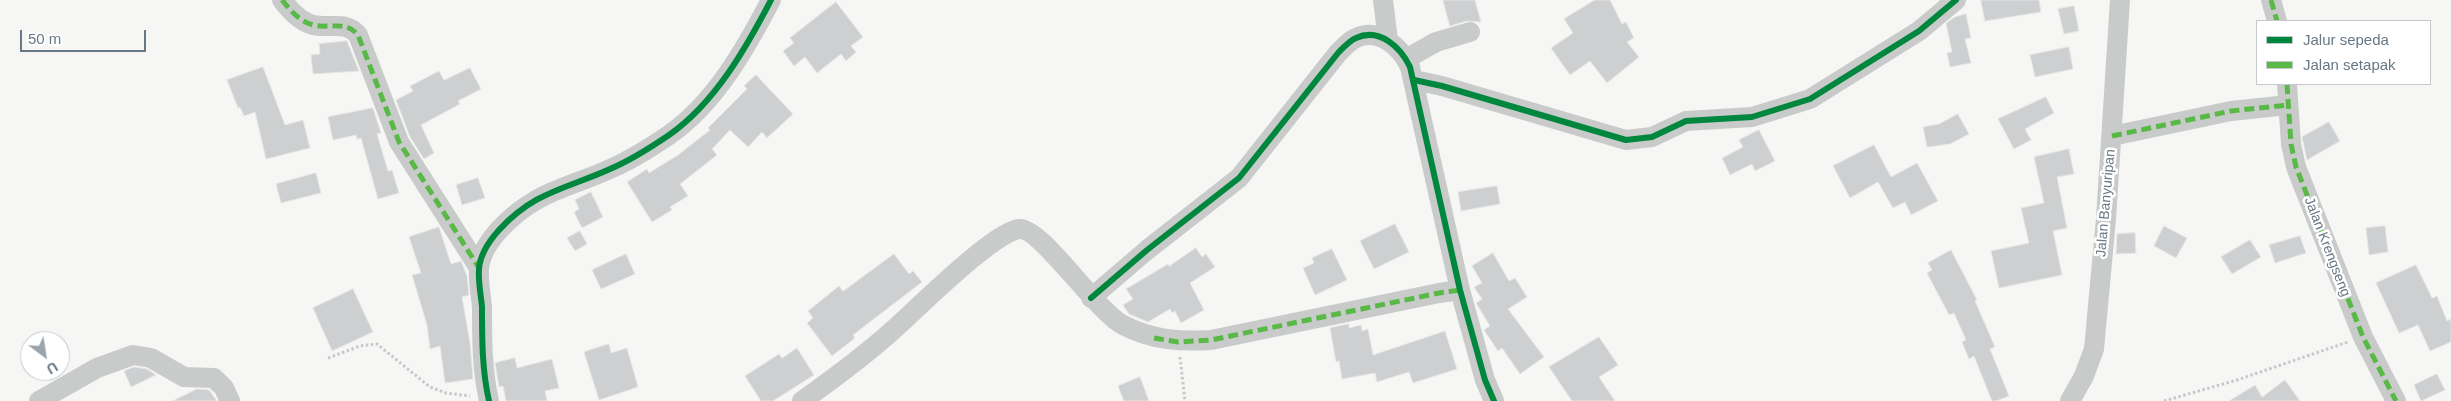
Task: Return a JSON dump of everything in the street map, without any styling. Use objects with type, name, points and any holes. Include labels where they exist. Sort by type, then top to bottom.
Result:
[{"type":"street","points":[[282,0],[291,11],[311,24],[323,27],[346,26],[358,35],[399,142],[479,268]]},
{"type":"street","points":[[489,400],[484,380],[479,268],[490,240],[527,204],[549,192],[609,170],[671,133],[698,108],[731,68],[748,42],[770,0]]},
{"type":"street","points":[[1383,0],[1388,40]]},
{"type":"street","points":[[1414,80],[1442,86],[1626,140],[1652,137],[1686,121],[1752,117],[1810,99],[1919,31],[1956,0]]},
{"type":"street","name":"Jalan Banyuripan","points":[[2070,401],[2094,349],[2112,136],[2120,0]]},
{"type":"street","points":[[2271,0],[2277,20]]},
{"type":"street","points":[[1406,59],[1436,42],[1470,32]]},
{"type":"street","points":[[1091,298],[1147,250],[1239,178],[1338,53],[1352,40],[1365,36],[1388,40],[1398,47],[1406,59],[1414,80],[1460,290],[1485,380],[1494,401]]},
{"type":"street","name":"Jalan Krengseng","points":[[2287,85],[2291,144],[2296,166],[2363,337],[2396,401]]},
{"type":"street","points":[[2112,136],[2231,112],[2288,105]]},
{"type":"street","points":[[802,401],[891,332],[983,250],[1016,229],[1022,229],[1037,236],[1091,298],[1121,324],[1154,338],[1178,342],[1211,340],[1460,290]]},
{"type":"street","points":[[39,401],[97,368],[133,355],[151,358],[184,377],[214,378],[224,388],[230,401]]},
{"type":"path","points":[[2164,401],[2237,380],[2363,337]]},
{"type":"path","points":[[1178,342],[1185,401]]},
{"type":"path","points":[[328,358],[360,346],[377,344],[430,387],[446,393],[489,400]]},
{"type":"building","points":[[1443,0],[1475,0],[1481,22],[1467,21],[1450,26]]},
{"type":"building","points":[[1595,0],[1610,0],[1622,24],[1626,22],[1634,38],[1627,42],[1639,57],[1607,83],[1590,61],[1570,75],[1551,48],[1573,33],[1564,19]]},
{"type":"building","points":[[1981,0],[2039,0],[2041,12],[1985,21]]},
{"type":"building","points":[[836,2],[863,37],[851,46],[856,52],[846,61],[841,54],[817,73],[805,57],[794,66],[783,51],[794,43],[790,38]]},
{"type":"building","points":[[2074,6],[2079,31],[2064,34],[2058,9]]},
{"type":"building","points":[[1966,14],[1971,38],[1965,39],[1971,63],[1950,67],[1947,53],[1952,52],[1946,23],[1955,17]]},
{"type":"building","points":[[347,41],[359,71],[313,74],[311,55],[320,54],[319,44]]},
{"type":"building","points":[[2069,47],[2073,69],[2035,77],[2030,55]]},
{"type":"building","points":[[263,67],[285,125],[303,120],[310,148],[266,159],[255,112],[244,116],[240,107],[238,108],[227,80]]},
{"type":"building","points":[[470,68],[481,89],[458,101],[460,104],[421,125],[434,153],[424,159],[410,137],[396,100],[413,91],[410,86],[439,71],[444,80]]},
{"type":"building","points":[[756,75],[793,114],[767,138],[762,132],[748,147],[730,130],[712,149],[717,155],[680,184],[688,196],[670,207],[672,210],[652,222],[627,182],[647,169],[649,173],[678,155],[710,130],[708,128],[747,89],[744,86]]},
{"type":"building","points":[[2046,97],[2054,113],[2025,129],[2031,140],[2014,149],[1998,119]]},
{"type":"building","points":[[373,108],[381,133],[377,134],[388,171],[392,170],[399,193],[378,199],[361,138],[357,139],[356,135],[333,140],[328,117]]},
{"type":"building","points":[[1958,114],[1969,134],[1950,144],[1927,147],[1923,127],[1939,124]]},
{"type":"building","points":[[2329,122],[2340,141],[2307,160],[2302,137]]},
{"type":"building","points":[[1759,130],[1775,161],[1755,171],[1752,164],[1730,175],[1722,158],[1743,147],[1739,140]]},
{"type":"building","points":[[1874,145],[1891,177],[1917,163],[1938,201],[1911,215],[1905,202],[1893,208],[1878,182],[1850,198],[1833,166]]},
{"type":"building","points":[[2069,149],[2074,174],[2057,177],[2067,228],[2053,231],[2062,275],[1999,288],[1991,251],[2029,243],[2021,208],[2044,203],[2034,157]]},
{"type":"building","points":[[316,173],[321,193],[281,203],[276,184]]},
{"type":"building","points":[[478,178],[485,198],[462,205],[456,185]]},
{"type":"building","points":[[1497,186],[1500,204],[1461,211],[1458,192]]},
{"type":"building","points":[[591,192],[603,217],[582,228],[574,212],[579,209],[575,200]]},
{"type":"building","points":[[1395,224],[1409,252],[1374,269],[1360,241]]},
{"type":"building","points":[[2164,226],[2187,238],[2176,258],[2154,246]]},
{"type":"building","points":[[2385,226],[2388,252],[2369,255],[2366,228]]},
{"type":"building","points":[[439,227],[451,264],[461,261],[467,276],[469,295],[462,297],[470,343],[473,379],[445,383],[440,346],[430,349],[427,325],[412,275],[421,273],[409,237]]},
{"type":"building","points":[[580,231],[587,244],[575,251],[567,238]]},
{"type":"building","points":[[2135,233],[2136,253],[2116,254],[2117,234]]},
{"type":"building","points":[[2300,236],[2306,253],[2275,263],[2269,245]]},
{"type":"building","points":[[2250,240],[2261,257],[2232,274],[2221,257]]},
{"type":"building","points":[[1196,248],[1202,257],[1206,254],[1215,267],[1190,283],[1204,310],[1181,323],[1175,311],[1172,313],[1170,309],[1148,322],[1129,314],[1123,305],[1133,299],[1126,289],[1168,264],[1169,266]]},
{"type":"building","points":[[1332,249],[1347,280],[1315,295],[1303,268],[1314,263],[1312,258]]},
{"type":"building","points":[[1951,250],[1977,300],[1975,301],[1995,347],[1990,349],[2009,396],[1996,401],[1992,401],[1974,356],[1969,359],[1962,342],[1966,340],[1954,313],[1949,315],[1927,273],[1932,270],[1928,263]]},
{"type":"building","points":[[1493,253],[1509,281],[1515,278],[1527,297],[1508,309],[1544,357],[1520,374],[1502,348],[1498,351],[1484,330],[1490,326],[1476,303],[1482,299],[1474,287],[1482,283],[1472,266]]},
{"type":"building","points":[[626,254],[635,274],[601,289],[592,270]]},
{"type":"building","points":[[894,254],[909,274],[913,271],[922,282],[853,335],[855,338],[832,356],[807,323],[813,318],[808,311],[839,286],[843,291]]},
{"type":"building","points":[[2416,265],[2432,298],[2437,296],[2447,321],[2451,319],[2451,342],[2430,351],[2418,325],[2399,333],[2376,283]]},
{"type":"building","points":[[353,289],[373,332],[332,351],[313,308]]},
{"type":"building","points":[[1349,324],[1349,328],[1361,325],[1362,331],[1368,329],[1373,355],[1445,331],[1457,369],[1413,383],[1409,372],[1377,382],[1375,373],[1342,379],[1339,361],[1336,362],[1330,328]]},
{"type":"building","points":[[1599,337],[1618,365],[1599,377],[1615,401],[1572,401],[1549,367]]},
{"type":"building","points":[[609,344],[611,353],[627,348],[638,387],[599,400],[584,352]]},
{"type":"building","points":[[797,348],[814,375],[773,401],[761,401],[745,376],[779,354],[782,358]]},
{"type":"building","points":[[515,358],[517,368],[552,359],[559,388],[545,391],[547,401],[506,401],[503,386],[499,387],[495,363]]},
{"type":"building","points":[[134,367],[147,369],[156,375],[131,387],[124,371]]},
{"type":"building","points":[[2437,374],[2445,390],[2421,401],[2414,385]]},
{"type":"building","points":[[1140,377],[1149,401],[1124,401],[1118,386]]},
{"type":"building","points":[[2285,380],[2300,401],[2229,401],[2255,385],[2262,397]]},
{"type":"building","points":[[197,389],[209,390],[217,401],[173,401]]},
{"type":"marked path","points":[[282,0],[303,21],[319,26],[343,26],[353,30],[358,35],[399,142],[479,268]]},
{"type":"marked path","points":[[2271,0],[2277,20]]},
{"type":"marked path","points":[[2287,85],[2291,144],[2296,167],[2363,337],[2396,401]]},
{"type":"marked path","points":[[2112,136],[2231,111],[2288,105]]},
{"type":"marked path","points":[[1154,338],[1178,342],[1211,340],[1460,290],[1459,286]]},
{"type":"cycle path","points":[[489,401],[482,343],[482,307],[479,274],[481,258],[492,238],[512,217],[538,199],[625,162],[662,140],[686,122],[728,74],[771,0]]},
{"type":"cycle path","points":[[1414,80],[1442,86],[1626,140],[1652,137],[1686,121],[1752,117],[1810,99],[1919,31],[1956,0]]},
{"type":"cycle path","points":[[1091,298],[1147,250],[1239,178],[1338,53],[1349,43],[1365,35],[1381,37],[1389,41],[1401,53],[1410,67],[1460,290],[1485,380],[1494,401]]}]
